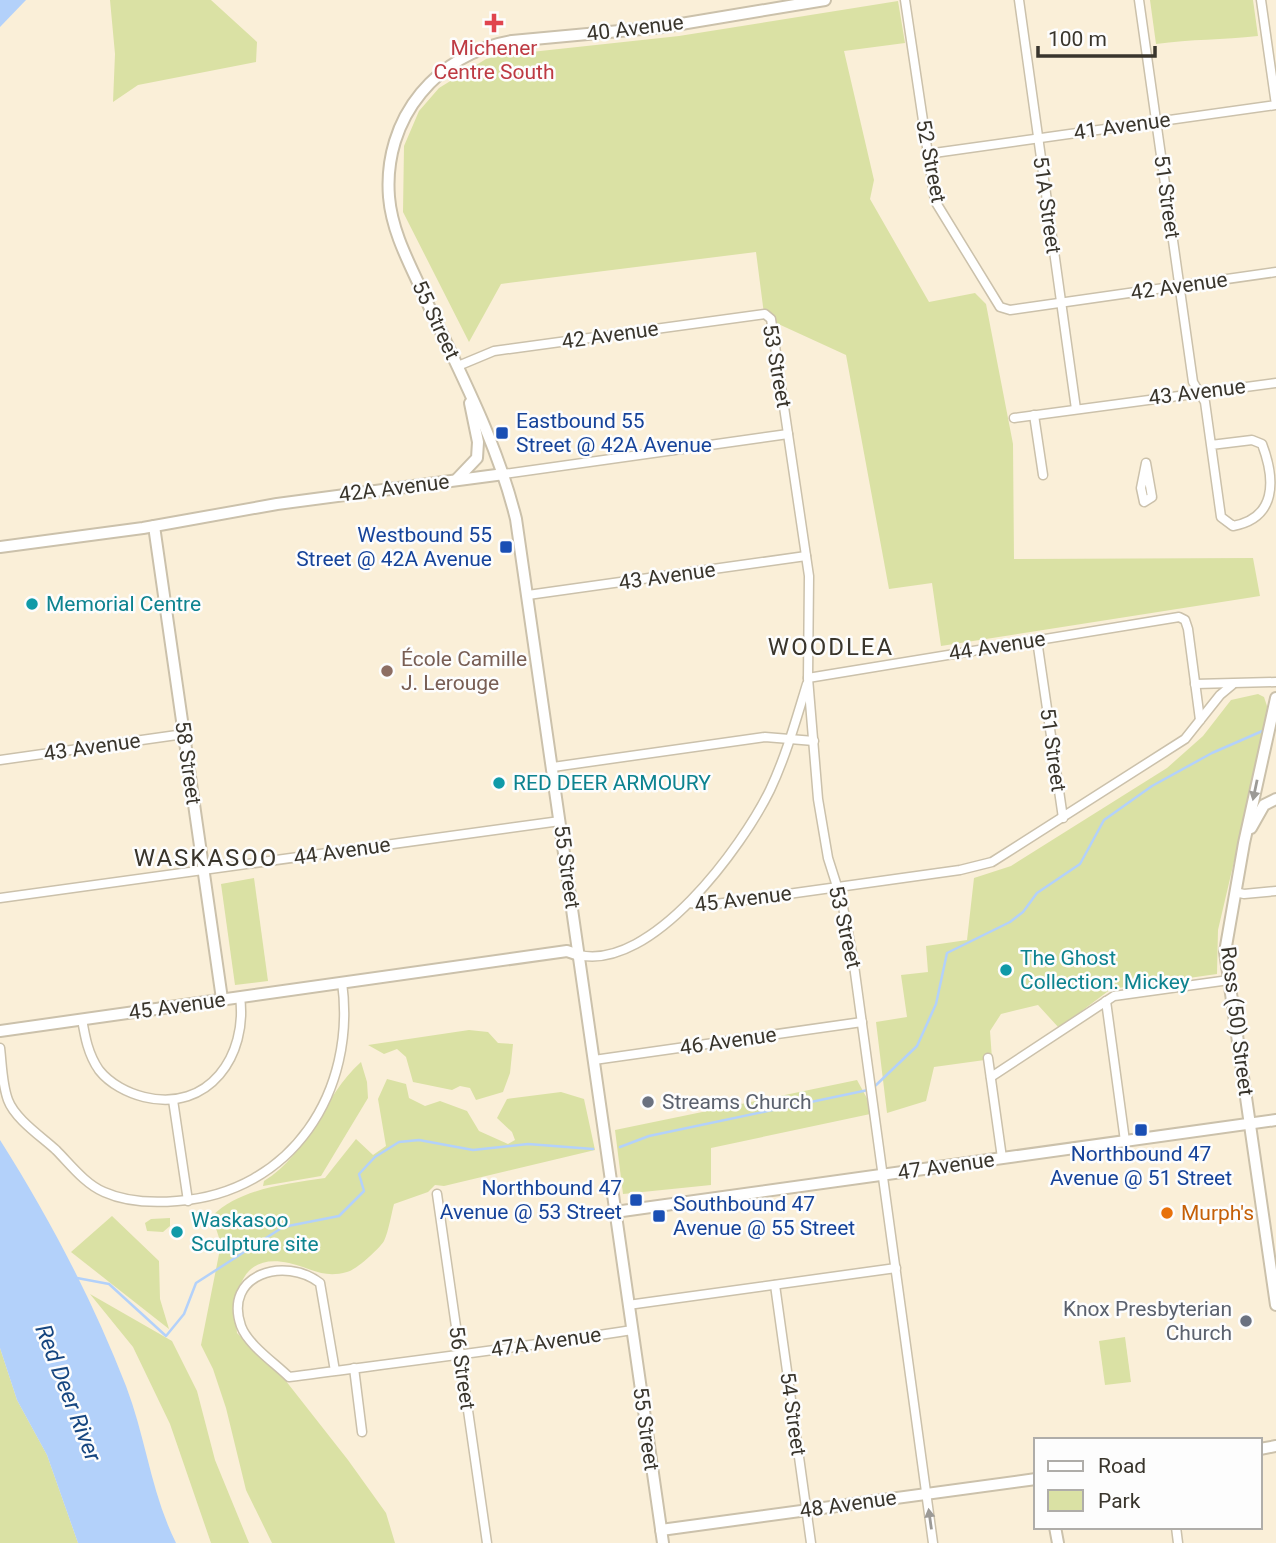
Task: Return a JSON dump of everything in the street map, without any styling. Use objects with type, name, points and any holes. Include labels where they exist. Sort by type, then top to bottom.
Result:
[{"type":"street","name":"40 Avenue","points":[[487,47],[512,41],[663,27],[825,0]]},
{"type":"street","name":"52 Street","points":[[905,0],[936,203],[1000,307]]},
{"type":"street","name":"51A Street","points":[[1018,0],[1076,409]]},
{"type":"street","name":"51 Street","points":[[1139,0],[1194,382],[1205,402],[1211,445],[1223,521],[1237,525],[1258,517],[1269,505],[1272,493],[1262,444],[1252,440],[1211,445]]},
{"type":"street","points":[[1261,0],[1276,105]]},
{"type":"street","name":"55 Street","points":[[487,47],[446,68],[411,107],[396,138],[388,177],[389,200],[399,239],[467,386],[504,474],[516,519],[663,1543]]},
{"type":"street","name":"41 Avenue","points":[[928,154],[1276,105]]},
{"type":"street","name":"42 Avenue","points":[[1000,307],[1010,310],[1276,272]]},
{"type":"street","name":"42 Avenue","points":[[457,366],[494,351],[765,314]]},
{"type":"street","name":"53 Street","points":[[765,314],[772,323],[806,556],[811,605],[808,678],[822,821],[850,937],[933,1543]]},
{"type":"street","name":"43 Avenue","points":[[1014,418],[1276,383]]},
{"type":"street","points":[[457,480],[473,465],[478,454],[467,386]]},
{"type":"street","points":[[1034,415],[1043,475]]},
{"type":"street","name":"42A Avenue","points":[[0,547],[154,526],[277,504],[788,435]]},
{"type":"street","name":"58 Street","points":[[154,526],[222,999]]},
{"type":"street","name":"43 Avenue","points":[[528,595],[806,556]]},
{"type":"street","name":"44 Avenue","points":[[808,678],[1176,617],[1185,621],[1195,684]]},
{"type":"street","name":"51 Street","points":[[1037,640],[1063,818]]},
{"type":"street","points":[[689,902],[752,821],[771,788],[791,738],[808,678]]},
{"type":"street","points":[[1200,720],[1195,684],[1276,682]]},
{"type":"street","name":"45 Avenue","points":[[0,1031],[567,951],[596,957],[630,949],[689,902],[709,905],[984,865],[1063,818],[1185,739],[1232,685]]},
{"type":"street","name":"Ross (50) Street","points":[[1276,698],[1226,940],[1229,980],[1276,1305]]},
{"type":"street","name":"43 Avenue","points":[[0,760],[184,734]]},
{"type":"street","points":[[553,768],[765,737],[814,741]]},
{"type":"street","points":[[1244,843],[1261,809],[1276,799]]},
{"type":"street","name":"44 Avenue","points":[[0,898],[560,821]]},
{"type":"street","points":[[1235,892],[1276,891]]},
{"type":"street","points":[[991,1077],[1106,1000],[1118,995],[1229,980]]},
{"type":"street","points":[[0,1048],[11,1106],[88,1181],[103,1192],[132,1199],[188,1201],[225,1191],[260,1174],[282,1158],[311,1127],[333,1086],[341,1059],[345,1015],[342,982]]},
{"type":"street","points":[[82,1019],[92,1057],[108,1079],[139,1096],[173,1100],[201,1090],[228,1065],[240,1034],[240,997]]},
{"type":"street","points":[[1106,1000],[1125,1141]]},
{"type":"street","name":"46 Avenue","points":[[594,1060],[862,1022]]},
{"type":"street","points":[[988,1058],[1002,1158]]},
{"type":"street","points":[[173,1100],[188,1201]]},
{"type":"street","name":"47 Avenue","points":[[615,1212],[1276,1120]]},
{"type":"street","name":"56 Street","points":[[437,1194],[487,1543]]},
{"type":"street","points":[[628,1305],[896,1268]]},
{"type":"street","points":[[279,1269],[297,1271],[320,1283],[335,1371],[289,1377],[246,1334],[239,1309],[243,1292],[250,1281],[263,1273],[279,1269]]},
{"type":"street","name":"54 Street","points":[[775,1285],[811,1543]]},
{"type":"street","name":"47A Avenue","points":[[335,1371],[632,1330]]},
{"type":"street","points":[[354,1368],[362,1432]]},
{"type":"street","name":"48 Avenue","points":[[661,1530],[1034,1479]]},
{"type":"green space","points":[[110,0],[211,0],[257,42],[256,62],[138,85],[113,102],[115,54]]},
{"type":"green space","points":[[1150,0],[1253,0],[1258,36],[1156,44]]},
{"type":"green space","points":[[898,1],[905,43],[844,51],[874,180],[870,199],[929,302],[975,293],[986,304],[1013,444],[1014,559],[1253,558],[1260,596],[941,646],[932,583],[889,589],[846,355],[774,322],[764,314],[756,252],[501,284],[469,342],[403,212],[404,146],[419,111],[439,88],[486,59],[503,55],[679,36]]},
{"type":"green space","points":[[1258,694],[1264,697],[1269,712],[1218,930],[1217,974],[1111,989],[1059,1028],[1038,1005],[1001,1014],[990,1031],[992,1059],[934,1067],[926,1101],[887,1113],[876,1022],[907,1017],[901,975],[928,972],[926,946],[967,940],[974,878],[1011,866],[1167,768],[1203,736],[1231,700]]},
{"type":"green space","points":[[254,878],[268,981],[235,985],[221,884]]},
{"type":"green space","points":[[469,1030],[488,1032],[498,1043],[513,1044],[510,1073],[503,1092],[476,1100],[470,1088],[460,1086],[452,1090],[413,1082],[406,1057],[397,1049],[384,1054],[368,1045]]},
{"type":"green space","points":[[361,1062],[368,1098],[321,1176],[263,1186],[264,1181],[293,1156],[336,1091]]},
{"type":"green space","points":[[387,1079],[406,1084],[409,1098],[425,1106],[440,1101],[467,1111],[479,1131],[508,1144],[515,1140],[512,1132],[497,1118],[507,1099],[561,1092],[584,1099],[595,1150],[444,1186],[435,1185],[428,1192],[394,1204],[384,1241],[367,1259],[347,1272],[323,1273],[272,1261],[259,1264],[250,1270],[243,1280],[236,1304],[237,1333],[282,1376],[348,1460],[386,1513],[395,1543],[272,1543],[246,1490],[226,1408],[213,1369],[201,1345],[221,1244],[212,1216],[236,1199],[250,1193],[325,1178],[356,1139],[373,1155],[386,1146],[378,1099]]},
{"type":"green space","points":[[857,1080],[875,1113],[711,1148],[711,1185],[623,1194],[615,1130]]},
{"type":"green space","points":[[112,1216],[159,1261],[160,1299],[169,1329],[71,1252]]},
{"type":"green space","points":[[170,1218],[170,1226],[163,1232],[147,1231],[145,1223],[151,1219]]},
{"type":"green space","points":[[90,1294],[172,1341],[197,1391],[215,1460],[249,1543],[211,1543],[170,1424],[133,1347]]},
{"type":"green space","points":[[1125,1337],[1131,1382],[1105,1385],[1099,1341]]},
{"type":"green space","points":[[0,1348],[17,1400],[47,1455],[78,1543],[0,1543]]},
{"type":"water","points":[[0,0],[26,0],[0,27]]},
{"type":"water","name":"Red Deer River","points":[[0,1140],[69,1260],[113,1354],[133,1406],[160,1505],[176,1543],[78,1543],[47,1455],[17,1400],[0,1348]]},
{"type":"waterway","points":[[874,1087],[917,1046],[936,1004],[947,953],[1010,922],[1023,912],[1037,893],[1080,864],[1104,820],[1152,786],[1212,753],[1267,729]]},
{"type":"waterway","points":[[620,1147],[649,1136],[868,1090]]},
{"type":"waterway","points":[[77,1278],[109,1284],[166,1336],[184,1314],[196,1283],[283,1227],[339,1216],[364,1191],[359,1174],[375,1157],[399,1142],[419,1140],[473,1150],[528,1144],[593,1149]]},
{"type":"place","name":"Michener Centre South","points":[[494,23]]},
{"type":"place","name":"Eastbound 55 Street @ 42A Avenue","points":[[502,433]]},
{"type":"place","name":"Westbound 55 Street @ 42A Avenue","points":[[506,547]]},
{"type":"place","name":"Memorial Centre","points":[[32,604]]},
{"type":"place","name":"École Camille J. Lerouge","points":[[387,671]]},
{"type":"place","name":"RED DEER ARMOURY","points":[[499,783]]},
{"type":"place","name":"The Ghost Collection: Mickey","points":[[1006,970]]},
{"type":"place","name":"Streams Church","points":[[648,1102]]},
{"type":"place","name":"Northbound 47 Avenue @ 51 Street","points":[[1141,1130]]},
{"type":"place","name":"Northbound 47 Avenue @ 53 Street","points":[[636,1200]]},
{"type":"place","name":"Murph's","points":[[1167,1213]]},
{"type":"place","name":"Southbound 47 Avenue @ 55 Street","points":[[659,1216]]},
{"type":"place","name":"Waskasoo Sculpture site","points":[[177,1232]]},
{"type":"place","name":"Knox Presbyterian Church","points":[[1246,1321]]},
{"type":"district","name":"WOODLEA","points":[[831,647]]},
{"type":"district","name":"WASKASOO","points":[[206,858]]}]
